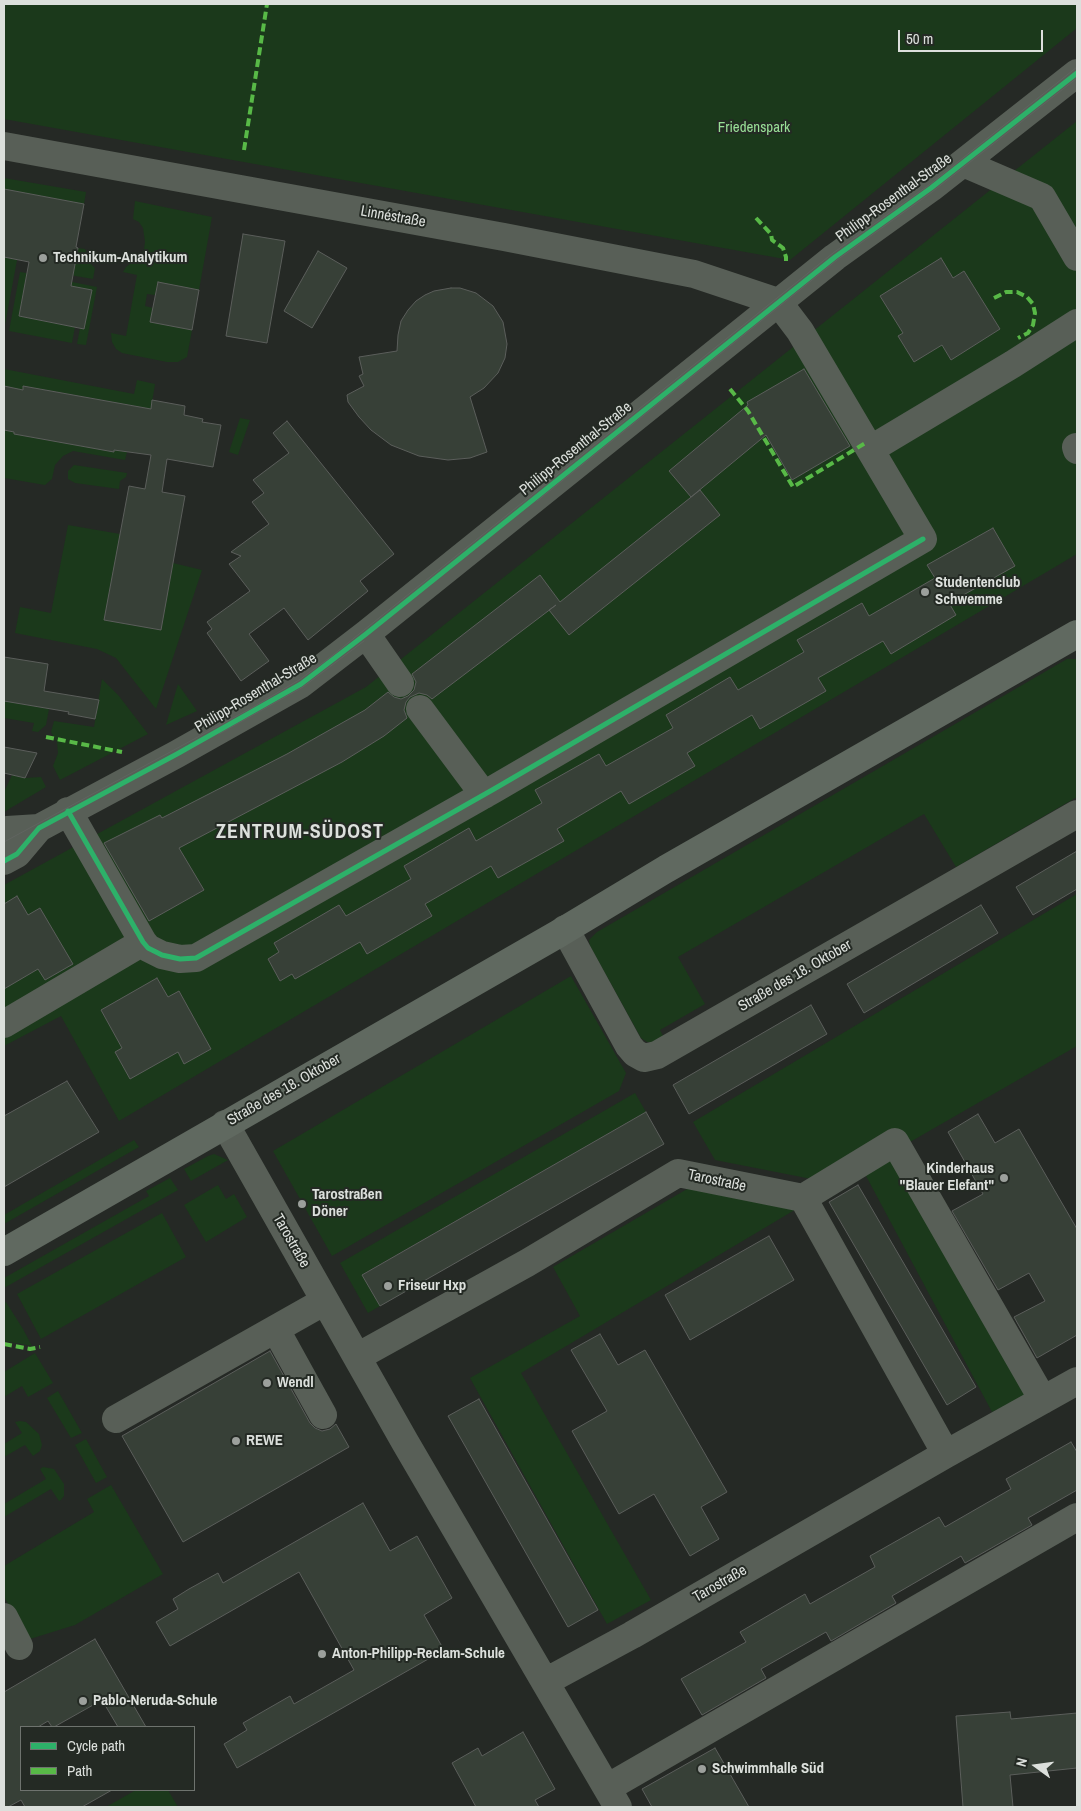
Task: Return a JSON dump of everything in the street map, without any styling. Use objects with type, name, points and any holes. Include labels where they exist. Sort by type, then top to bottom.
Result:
[{"type":"main road","name":"Straße des 18. Oktober","points":[[4,1252],[1077,634]]},
{"type":"street","name":"Philipp-Rosenthal-Straße","points":[[4,861],[17,854],[38,828],[177,754],[301,684],[366,634],[835,257],[931,188],[1077,73]]},
{"type":"street","name":"Linnéstraße","points":[[4,146],[504,237],[694,274],[778,302]]},
{"type":"street","points":[[963,163],[1042,197],[1077,257]]},
{"type":"street","points":[[68,811],[148,948],[162,955],[180,959],[196,958],[484,795],[923,539],[800,331],[778,302]]},
{"type":"street","points":[[871,449],[1013,364],[1077,323]]},
{"type":"street","points":[[366,634],[400,683]]},
{"type":"street","points":[[420,709],[484,795]]},
{"type":"street","name":"Straße des 18. Oktober","points":[[565,930],[629,1046],[635,1053],[644,1058],[657,1055],[1077,814]]},
{"type":"street","name":"Philipp-Rosenthal-Straße","points":[[4,832],[7,830],[38,828]]},
{"type":"street","points":[[4,1024],[143,942]]},
{"type":"street","name":"Tarostraße","points":[[225,1124],[357,1357],[612,1798]]},
{"type":"street","points":[[946,1454],[803,1198],[895,1142],[1043,1400]]},
{"type":"street","name":"Tarostraße","points":[[357,1357],[527,1264],[678,1173],[803,1198]]},
{"type":"street","points":[[116,1419],[325,1301]]},
{"type":"street","points":[[276,1330],[323,1415]]},
{"type":"street","name":"Tarostraße","points":[[545,1682],[632,1635],[946,1454],[1077,1381]]},
{"type":"street","points":[[612,1798],[1077,1517]]},
{"type":"street","points":[[4,1617],[19,1646]]},
{"type":"green space","name":"Friedenspark","points":[[4,4],[1077,4],[1077,28],[790,260],[4,119]]},
{"type":"green space","points":[[1077,121],[1077,554],[119,1121],[61,1016],[4,1046],[4,885],[366,687]]},
{"type":"green space","points":[[4,178],[86,192],[84,204],[4,189]]},
{"type":"green space","points":[[135,201],[212,217],[199,290],[158,282],[155,295],[147,294],[145,306],[153,308],[151,322],[192,330],[187,357],[178,362],[167,362],[122,353],[116,349],[112,342],[111,333],[126,336],[137,275],[123,272],[126,267],[141,255],[144,249],[143,228],[139,222],[133,219]]},
{"type":"green space","points":[[78,248],[85,249],[91,264],[95,268],[93,279],[58,273],[74,270]]},
{"type":"green space","points":[[4,257],[17,260],[4,330]]},
{"type":"green space","points":[[20,272],[45,276],[26,278],[19,316],[75,327],[72,343],[9,331]]},
{"type":"green space","points":[[57,279],[97,287],[86,345],[77,344],[80,328],[84,328],[91,290],[56,283]]},
{"type":"green space","points":[[4,369],[134,394],[137,380],[155,384],[151,409],[24,386],[23,390],[4,386]]},
{"type":"green space","points":[[240,418],[250,420],[238,455],[229,452]]},
{"type":"green space","points":[[4,430],[14,432],[14,434],[114,452],[115,450],[127,452],[125,460],[73,451],[63,456],[55,465],[52,479],[45,485],[4,478]]},
{"type":"green space","points":[[74,465],[127,473],[126,477],[120,481],[119,489],[75,483],[68,479],[68,471]]},
{"type":"green space","points":[[68,525],[120,534],[105,620],[161,630],[173,563],[202,570],[156,709],[116,658],[97,649],[15,633],[20,607],[51,613]]},
{"type":"green space","points":[[1067,659],[1077,659],[1077,797],[956,867],[924,814],[678,957],[705,1004],[660,1030],[664,1038],[647,1042],[641,1038],[590,946],[589,940],[597,932]]},
{"type":"green space","points":[[102,679],[119,696],[148,734],[60,780],[53,766],[58,753],[57,742],[51,732],[54,721],[94,727]]},
{"type":"green space","points":[[178,684],[197,711],[166,725]]},
{"type":"green space","points":[[4,701],[49,709],[46,725],[38,732],[32,731],[34,723],[4,718]]},
{"type":"green space","points":[[12,775],[25,778],[41,777],[46,787],[4,812],[4,792]]},
{"type":"green space","points":[[1077,894],[1077,1046],[837,1184],[715,1160],[693,1122]]},
{"type":"green space","points":[[571,976],[626,1073],[619,1091],[332,1256],[273,1151]]},
{"type":"green space","points":[[635,1093],[646,1112],[363,1274],[380,1306],[368,1313],[340,1263]]},
{"type":"green space","points":[[134,1140],[139,1147],[4,1224],[4,1215]]},
{"type":"green space","points":[[214,1154],[228,1160],[191,1181],[184,1169]]},
{"type":"green space","points":[[899,1154],[1033,1392],[992,1412],[865,1174]]},
{"type":"green space","points":[[170,1178],[178,1190],[4,1288],[4,1278],[149,1196],[146,1191]]},
{"type":"green space","points":[[218,1185],[226,1199],[234,1194],[247,1217],[206,1242],[184,1205]]},
{"type":"green space","points":[[694,1185],[798,1208],[521,1373],[651,1600],[607,1624],[470,1378],[580,1316],[553,1267]]},
{"type":"green space","points":[[162,1213],[186,1257],[41,1339],[17,1294]]},
{"type":"green space","points":[[6,1302],[32,1346],[4,1341],[4,1303]]},
{"type":"green space","points":[[35,1353],[53,1383],[28,1397],[22,1386],[4,1397],[4,1372]]},
{"type":"green space","points":[[58,1391],[82,1433],[71,1438],[47,1398]]},
{"type":"green space","points":[[15,1422],[26,1422],[39,1434],[42,1445],[40,1451],[33,1456],[25,1445],[4,1457],[4,1444],[22,1433]]},
{"type":"green space","points":[[86,1439],[107,1477],[96,1483],[75,1445]]},
{"type":"green space","points":[[43,1467],[54,1469],[64,1484],[64,1496],[61,1500],[59,1501],[51,1489],[4,1517],[4,1504],[46,1479],[40,1469]]},
{"type":"green space","points":[[111,1485],[163,1574],[75,1625],[30,1639],[4,1597],[4,1566],[94,1512],[87,1499]]},
{"type":"green space","points":[[134,1791],[169,1791],[178,1807],[106,1807]]},
{"type":"building","name":"Technikum-Analytikum","points":[[4,189],[84,204],[71,286],[92,290],[84,329],[19,316],[29,262],[4,257]]},
{"type":"building","points":[[243,234],[285,241],[267,343],[226,336]]},
{"type":"building","points":[[318,251],[347,268],[312,328],[284,311]]},
{"type":"building","points":[[941,258],[953,278],[964,271],[1000,329],[951,360],[942,345],[914,362],[898,336],[903,333],[880,296]]},
{"type":"building","points":[[158,282],[199,290],[192,330],[150,322]]},
{"type":"building","points":[[460,288],[476,293],[493,306],[503,322],[507,344],[505,358],[498,373],[484,388],[470,397],[487,452],[470,458],[448,460],[419,456],[391,445],[371,430],[359,417],[348,402],[347,395],[364,386],[359,376],[363,374],[359,357],[397,351],[401,321],[408,310],[425,295],[434,291]]},
{"type":"building","points":[[804,369],[850,446],[792,480],[766,435],[691,497],[669,471],[748,405],[747,402]]},
{"type":"building","points":[[4,386],[23,390],[23,386],[151,409],[152,400],[185,406],[184,415],[203,419],[202,422],[221,425],[213,467],[167,459],[162,492],[185,496],[161,630],[104,620],[129,486],[145,489],[151,455],[114,450],[114,452],[14,434],[14,432],[4,430]]},
{"type":"building","points":[[287,421],[394,554],[360,581],[368,591],[308,640],[284,608],[249,634],[269,661],[241,681],[207,633],[212,629],[207,622],[250,591],[229,564],[241,556],[231,552],[269,524],[252,502],[264,493],[253,480],[289,453],[273,433]]},
{"type":"building","points":[[700,490],[720,515],[569,635],[549,610],[432,699],[427,695],[419,693],[410,697],[406,702],[404,710],[407,718],[384,736],[342,762],[179,848],[204,890],[149,921],[104,843],[160,815],[162,818],[287,754],[365,710],[388,692],[394,697],[401,699],[408,696],[414,690],[416,682],[412,674],[540,575],[560,602]]},
{"type":"building","points":[[993,528],[1015,566],[949,603],[956,615],[891,654],[883,641],[818,678],[826,691],[760,729],[752,715],[687,753],[695,766],[629,804],[621,791],[557,829],[564,841],[498,878],[491,866],[425,904],[432,916],[367,954],[360,942],[295,979],[292,974],[280,981],[268,959],[279,952],[274,943],[339,905],[346,916],[411,879],[404,866],[469,828],[476,841],[542,803],[535,790],[599,754],[606,766],[673,728],[666,715],[730,677],[738,690],[804,652],[797,640],[862,603],[869,616],[935,578],[927,565]]},
{"type":"building","points":[[4,657],[48,664],[44,691],[99,700],[95,719],[68,714],[69,712],[4,701]]},
{"type":"building","points":[[4,747],[37,753],[25,778],[4,773]]},
{"type":"building","points":[[1077,851],[1077,889],[1033,915],[1016,887]]},
{"type":"building","points":[[17,896],[28,915],[40,908],[73,964],[45,980],[38,969],[4,989],[4,904]]},
{"type":"building","points":[[981,905],[998,933],[864,1013],[847,984]]},
{"type":"building","points":[[157,978],[168,997],[179,991],[211,1049],[184,1064],[178,1052],[130,1079],[115,1052],[122,1048],[101,1010]]},
{"type":"building","points":[[811,1005],[827,1034],[689,1114],[673,1085]]},
{"type":"building","points":[[67,1081],[99,1132],[4,1187],[4,1116]]},
{"type":"building","points":[[646,1112],[664,1144],[380,1306],[362,1275]]},
{"type":"building","points":[[978,1114],[995,1143],[1019,1129],[1077,1229],[1077,1335],[1037,1358],[1014,1317],[1045,1301],[1029,1273],[998,1290],[952,1211],[983,1194],[948,1132]]},
{"type":"building","points":[[858,1185],[976,1387],[947,1405],[829,1202]]},
{"type":"building","points":[[769,1236],[794,1280],[690,1340],[665,1295]]},
{"type":"building","points":[[600,1334],[618,1365],[645,1350],[727,1492],[701,1507],[719,1539],[690,1556],[654,1494],[619,1514],[572,1431],[607,1411],[571,1350]]},
{"type":"building","name":"REWE","points":[[270,1351],[310,1423],[322,1431],[330,1429],[336,1424],[349,1447],[183,1542],[122,1436]]},
{"type":"building","points":[[479,1399],[598,1610],[568,1627],[448,1416]]},
{"type":"building","points":[[1071,1442],[1077,1452],[1077,1490],[1028,1518],[1032,1525],[965,1563],[961,1556],[892,1596],[896,1603],[831,1641],[826,1632],[761,1669],[766,1678],[702,1715],[681,1679],[746,1642],[740,1632],[805,1594],[810,1604],[875,1567],[870,1556],[939,1517],[945,1527],[1011,1489],[1006,1479]]},
{"type":"building","points":[[363,1503],[390,1551],[417,1536],[452,1598],[424,1615],[444,1650],[237,1768],[224,1744],[247,1730],[243,1723],[290,1696],[294,1704],[354,1670],[299,1572],[170,1646],[156,1622],[178,1609],[173,1599],[189,1589],[218,1573],[223,1583]]},
{"type":"building","name":"Pablo-Neruda-Schule","points":[[95,1639],[145,1726],[117,1726],[102,1700],[56,1726],[51,1726],[48,1721],[40,1726],[20,1726],[20,1791],[110,1791],[82,1807],[25,1807],[21,1800],[8,1807],[4,1807],[4,1692]]},
{"type":"building","points":[[1010,1712],[1011,1719],[1077,1713],[1077,1768],[1010,1775],[1013,1807],[963,1807],[956,1716]]},
{"type":"building","points":[[523,1732],[555,1789],[535,1800],[539,1807],[476,1807],[452,1763],[478,1748],[482,1756]]},
{"type":"building","name":"Schwimmhalle Süd","points":[[715,1748],[749,1807],[652,1807],[642,1789]]},
{"type":"tram line","points":[[4,842],[255,706],[299,680],[328,659],[833,253],[929,185],[1077,67]]},
{"type":"tram line","points":[[537,501],[837,260],[932,192],[1077,78]]},
{"type":"tram line","points":[[219,734],[303,687],[364,641]]},
{"type":"marked path","points":[[244,150],[267,4]]},
{"type":"marked path","points":[[756,218],[771,234],[772,240],[783,248],[786,261]]},
{"type":"marked path","points":[[994,298],[1006,292],[1017,292],[1027,297],[1033,304],[1035,313],[1033,325],[1028,333],[1018,338]]},
{"type":"marked path","points":[[730,389],[748,411],[793,487],[867,442]]},
{"type":"marked path","points":[[46,737],[122,752]]},
{"type":"marked path","points":[[4,1344],[30,1349],[40,1347]]},
{"type":"cycle path","points":[[4,861],[17,854],[39,828],[177,754],[301,684],[366,634],[835,257],[931,188],[1077,73]]},
{"type":"cycle path","points":[[68,811],[148,948],[162,955],[180,959],[196,958],[494,789],[923,539]]},
{"type":"place","name":"Technikum-Analytikum","points":[[43,258]]},
{"type":"place","name":"Studentenclub Schwemme","points":[[925,592]]},
{"type":"place","name":"Kinderhaus \"Blauer Elefant\"","points":[[1004,1178]]},
{"type":"place","name":"Tarostraßen Döner","points":[[302,1204]]},
{"type":"place","name":"Friseur Hxp","points":[[388,1286]]},
{"type":"place","name":"Wendl","points":[[267,1383]]},
{"type":"place","name":"REWE","points":[[236,1441]]},
{"type":"place","name":"Anton-Philipp-Reclam-Schule","points":[[322,1654]]},
{"type":"place","name":"Pablo-Neruda-Schule","points":[[83,1701]]},
{"type":"place","name":"Schwimmhalle Süd","points":[[702,1769]]},
{"type":"district","name":"ZENTRUM-SÜDOST","points":[[300,833]]}]
